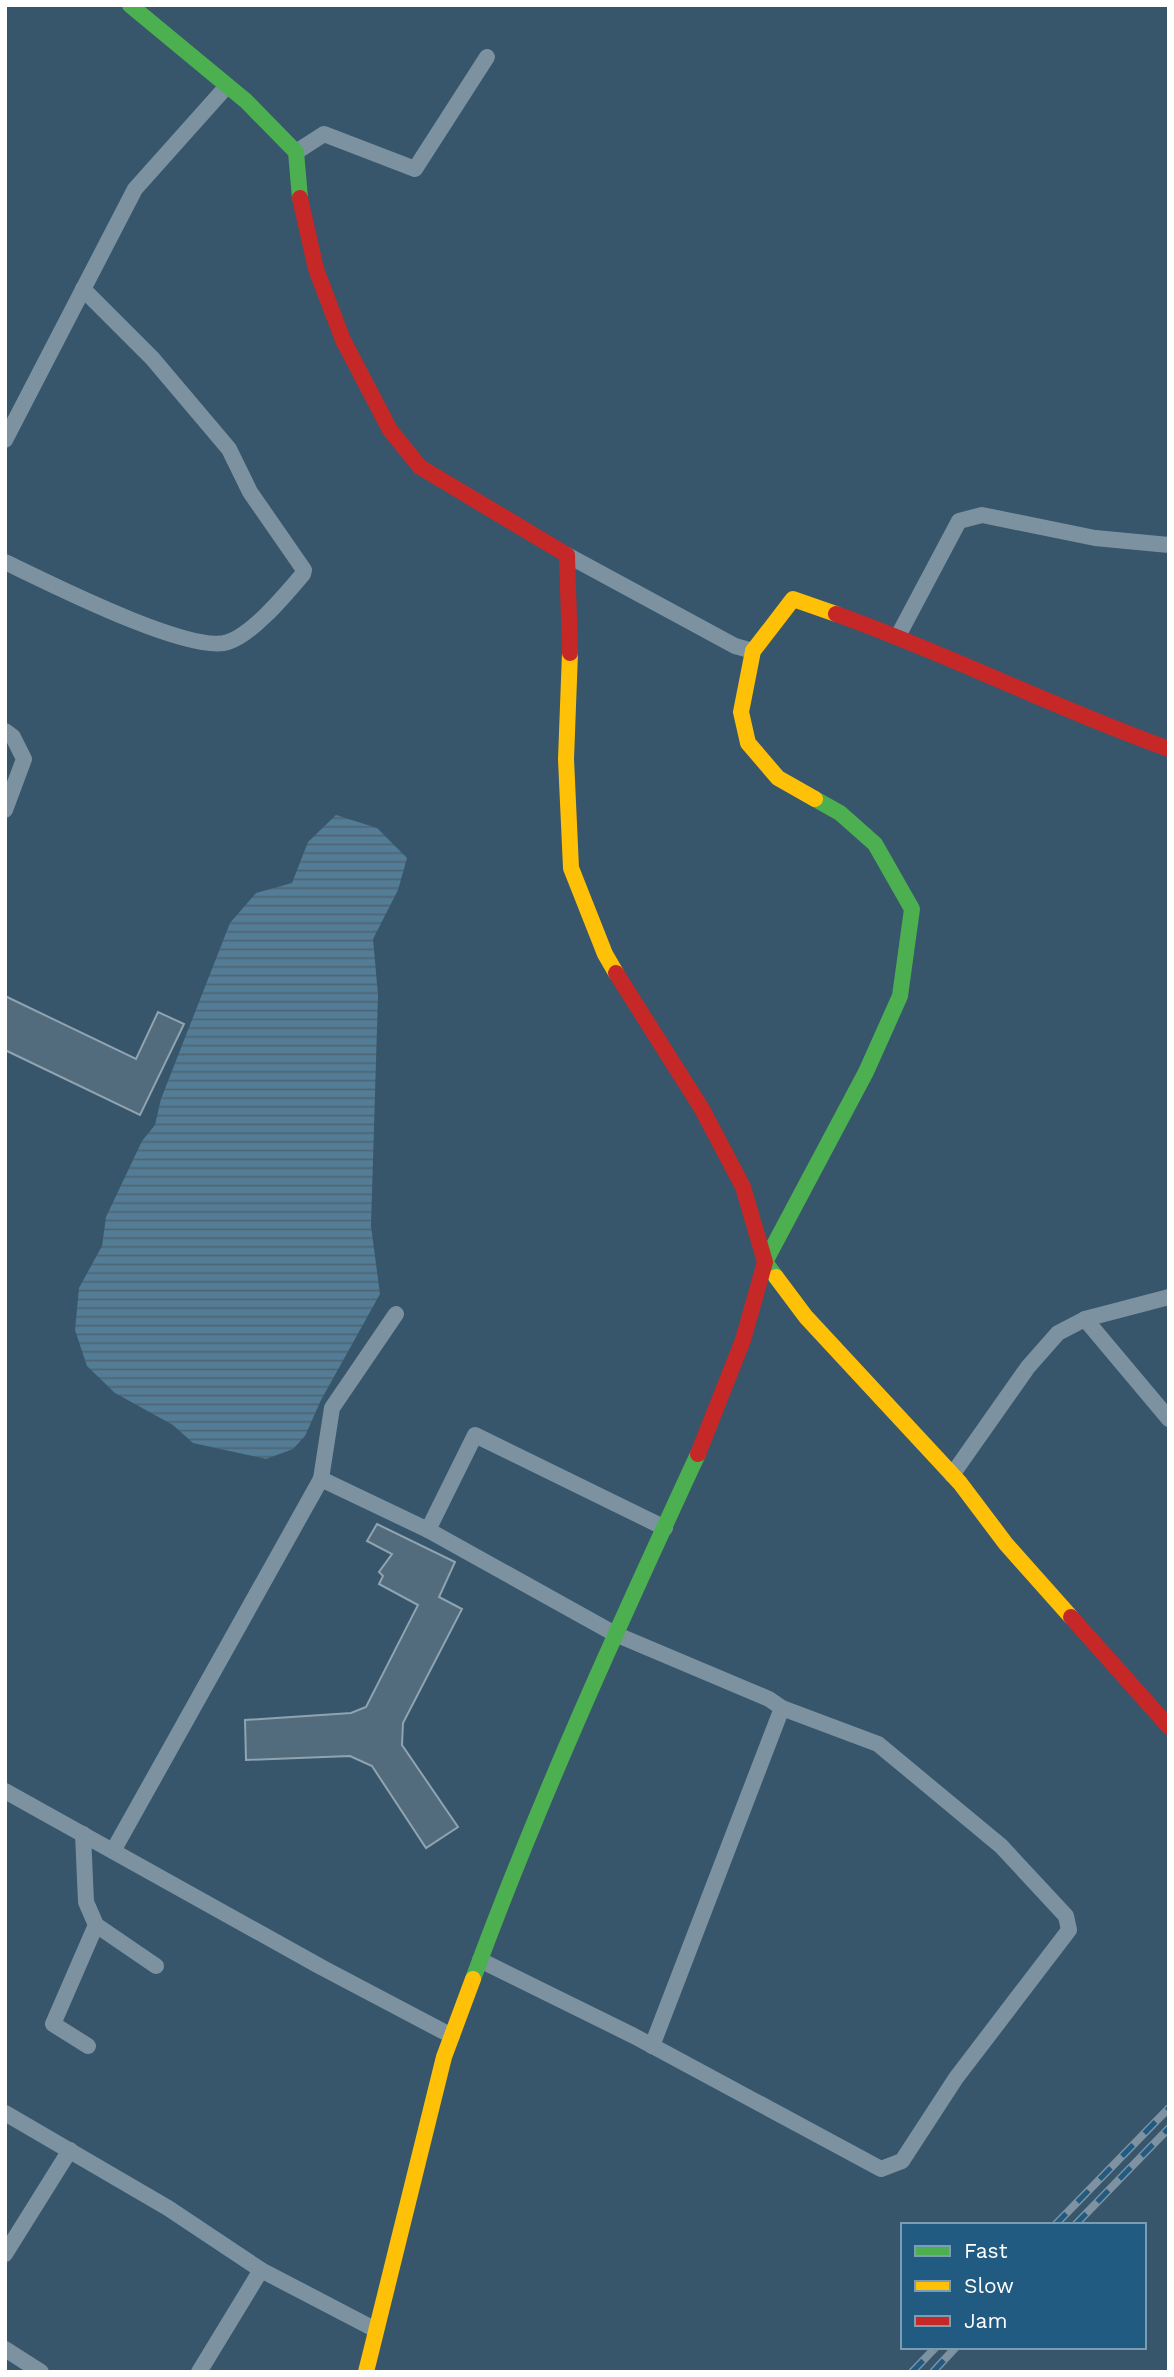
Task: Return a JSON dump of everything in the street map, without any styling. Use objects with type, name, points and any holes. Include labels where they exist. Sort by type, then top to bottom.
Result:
[{"type":"street","points":[[130,5],[227,86],[296,152],[301,208],[316,269],[342,340],[390,430],[420,467],[567,555],[734,646],[753,651]]},
{"type":"street","points":[[296,152],[324,134],[415,169],[487,57]]},
{"type":"street","points":[[7,433],[135,189],[227,86]]},
{"type":"street","points":[[5,562],[75,595],[173,634],[218,645],[232,642],[256,623],[303,575],[304,570],[250,492],[229,449],[139,342],[83,289]]},
{"type":"street","points":[[898,636],[959,521],[982,515],[1096,538],[1169,545]]},
{"type":"street","points":[[567,555],[571,621],[566,759],[571,868],[605,954],[650,1031],[702,1109],[743,1187],[765,1262],[806,1317],[952,1475],[1006,1544],[1169,1727]]},
{"type":"street","points":[[366,2372],[444,2057],[514,1866],[726,1386],[765,1262],[866,1072],[900,996],[912,909],[875,844],[840,813],[778,778],[748,743],[741,712],[753,651],[793,599],[898,636],[1126,734],[1169,749]]},
{"type":"street","points":[[5,730],[13,737],[24,759],[5,810]]},
{"type":"street","points":[[952,1475],[1028,1367],[1058,1333],[1085,1319],[1169,1297]]},
{"type":"street","points":[[113,1851],[321,1479],[332,1408],[397,1314]]},
{"type":"street","points":[[1085,1319],[1169,1419]]},
{"type":"street","points":[[428,1530],[475,1435],[665,1528]]},
{"type":"street","points":[[321,1479],[428,1530],[615,1634],[769,1699],[782,1708],[878,1744],[1001,1846],[1066,1916],[1069,1930],[956,2078],[902,2161],[881,2169],[652,2046],[480,1960]]},
{"type":"street","points":[[652,2046],[782,1708]]},
{"type":"street","points":[[5,1791],[321,1967],[452,2036]]},
{"type":"street","points":[[83,1834],[86,1902],[96,1925],[156,1966]]},
{"type":"street","points":[[88,2046],[53,2024],[96,1925]]},
{"type":"street","points":[[5,2113],[168,2208],[261,2270],[376,2330]]},
{"type":"street","points":[[5,2254],[70,2151]]},
{"type":"street","points":[[199,2372],[261,2270]]},
{"type":"street","points":[[5,2349],[41,2372]]},
{"type":"water","points":[[336,815],[377,828],[407,858],[398,890],[373,939],[378,995],[371,1226],[380,1294],[321,1400],[305,1436],[293,1449],[266,1459],[193,1443],[173,1425],[115,1393],[87,1366],[75,1330],[79,1288],[102,1246],[106,1217],[142,1141],[155,1125],[161,1099],[230,923],[256,893],[292,883],[308,842]]},
{"type":"building","points":[[5,996],[136,1059],[158,1012],[184,1024],[140,1115],[5,1050]]},
{"type":"building","points":[[377,1524],[455,1562],[439,1597],[462,1609],[403,1723],[402,1745],[458,1827],[426,1848],[372,1766],[350,1756],[246,1760],[245,1720],[351,1713],[366,1707],[418,1605],[379,1584],[383,1576],[379,1572],[392,1554],[367,1541]]},
{"type":"railway","points":[[1057,2223],[1169,2108]]},
{"type":"railway","points":[[1077,2223],[1169,2128]]},
{"type":"railway","points":[[912,2372],[934,2349]]},
{"type":"railway","points":[[933,2372],[954,2349]]},
{"type":"traffic: fast","points":[[130,5],[246,101],[296,152],[300,198]]},
{"type":"traffic: fast","points":[[776,1277],[765,1262],[866,1072],[900,996],[912,909],[875,844],[840,813],[815,799]]},
{"type":"traffic: fast","points":[[473,1979],[552,1780],[698,1454]]},
{"type":"traffic: slow","points":[[815,799],[778,778],[748,743],[741,712],[753,651],[793,599],[836,614]]},
{"type":"traffic: slow","points":[[570,653],[566,759],[571,868],[605,954],[616,973]]},
{"type":"traffic: slow","points":[[776,1277],[806,1317],[960,1483],[1006,1544],[1071,1617]]},
{"type":"traffic: slow","points":[[366,2372],[444,2057],[473,1979]]},
{"type":"traffic: jam","points":[[300,198],[316,269],[343,340],[390,430],[420,467],[567,555],[570,653]]},
{"type":"traffic: jam","points":[[836,614],[1169,749]]},
{"type":"traffic: jam","points":[[616,973],[702,1109],[743,1187],[765,1262],[743,1340],[698,1454]]},
{"type":"traffic: jam","points":[[1071,1617],[1169,1727]]}]
